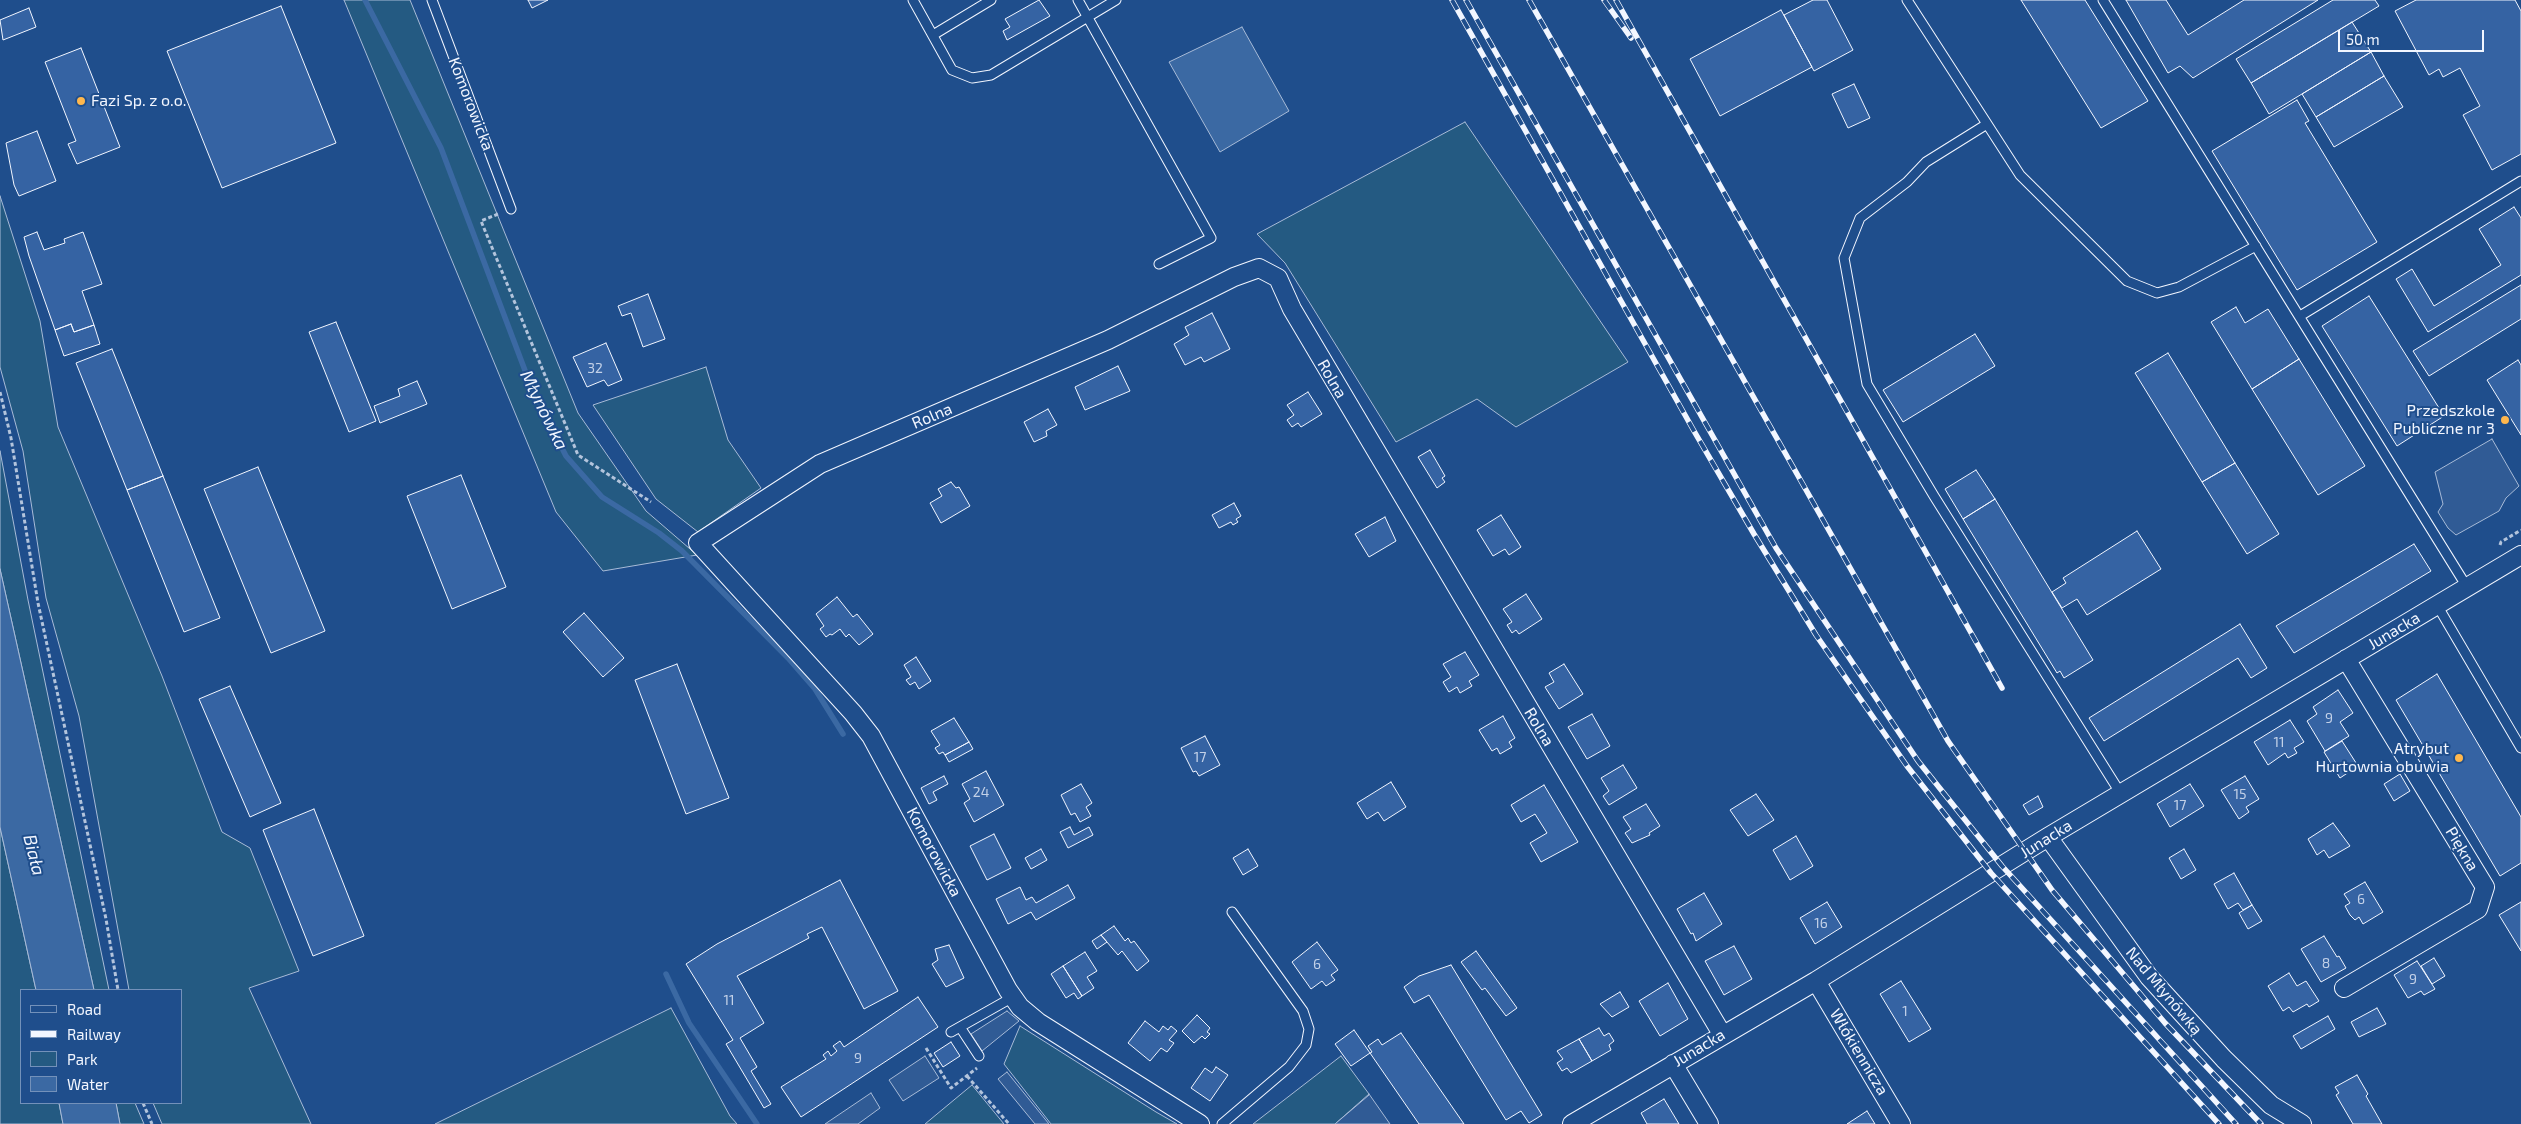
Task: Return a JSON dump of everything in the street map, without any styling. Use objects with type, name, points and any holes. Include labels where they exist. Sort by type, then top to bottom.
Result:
[{"type":"street","name":"Rolna","points":[[698,543],[820,464],[1108,340],[1234,277],[1259,268],[1278,278],[1292,309],[1316,351],[1722,1034]]},
{"type":"street","name":"Komorowicka","points":[[698,543],[853,713],[871,736],[1014,997],[1038,1022],[1200,1124]]},
{"type":"street","name":"Junacka","points":[[1572,1124],[1722,1034],[1816,981],[2048,837],[2521,555]]},
{"type":"street","name":"Piękna","points":[[2344,988],[2478,909],[2485,887],[2346,659]]},
{"type":"street","name":"Nad Młynówką","points":[[2048,837],[2149,977],[2224,1059],[2271,1105],[2302,1124]]},
{"type":"street","name":"Włókiennicza","points":[[1816,981],[1902,1124]]},
{"type":"street","points":[[1673,1064],[1710,1124]]},
{"type":"lane","name":"Komorowicka","points":[[432,0],[511,209]]},
{"type":"lane","points":[[913,0],[952,70],[972,78],[991,75],[1116,0]]},
{"type":"lane","points":[[933,35],[991,0]]},
{"type":"lane","points":[[1078,0],[1211,238],[1159,264]]},
{"type":"lane","points":[[1907,0],[2020,175],[2127,281],[2157,293],[2179,287],[2256,246]]},
{"type":"lane","points":[[2103,0],[2467,587]]},
{"type":"lane","points":[[1987,124],[1926,162],[1907,182],[1860,218],[1844,258],[1867,384],[1934,496],[2121,794]]},
{"type":"lane","points":[[2300,316],[2521,180]]},
{"type":"lane","points":[[2438,605],[2521,748]]},
{"type":"lane","points":[[1222,1124],[1289,1067],[1306,1045],[1309,1028],[1303,1011],[1232,912]]},
{"type":"lane","points":[[951,1032],[1014,997]]},
{"type":"lane","points":[[960,1027],[981,1059]]},
{"type":"path","points":[[511,209],[481,221],[578,456],[651,502]]},
{"type":"path","points":[[0,392],[10,438],[38,603],[106,919],[118,989]]},
{"type":"path","points":[[926,1048],[951,1088],[967,1076],[981,1059]]},
{"type":"path","points":[[967,1076],[1009,1124]]},
{"type":"path","points":[[143,1104],[152,1124]]},
{"type":"green space","points":[[344,0],[410,0],[578,413],[646,511],[697,555],[603,571],[556,512]]},
{"type":"green space","points":[[1465,122],[1628,362],[1516,427],[1477,399],[1396,442],[1285,263],[1257,234]]},
{"type":"green space","points":[[0,196],[40,321],[58,427],[162,676],[222,832],[250,848],[299,971],[249,988],[311,1124],[162,1124],[153,1104],[182,1104],[182,989],[129,989],[79,716],[46,598],[23,451],[0,367]]},
{"type":"green space","points":[[706,367],[728,440],[761,488],[698,532],[656,499],[593,405]]},
{"type":"green space","points":[[0,451],[28,600],[109,989],[94,989],[0,569]]},
{"type":"green space","points":[[0,827],[36,989],[20,989],[20,1104],[59,1104],[63,1124],[0,1124]]},
{"type":"green space","points":[[671,1008],[730,1116],[737,1124],[435,1124]]},
{"type":"green space","points":[[1020,1026],[1177,1124],[1051,1124],[1004,1064]]},
{"type":"green space","points":[[1341,1056],[1369,1094],[1335,1124],[1253,1124]]},
{"type":"green space","points":[[972,1085],[1004,1124],[925,1124]]},
{"type":"green space","points":[[116,1104],[135,1104],[144,1124],[120,1124]]},
{"type":"shaded area","points":[[2492,439],[2519,486],[2506,498],[2499,511],[2456,535],[2448,528],[2438,512],[2443,504],[2435,472]]},
{"type":"shaded area","points":[[1007,1011],[1019,1021],[982,1051],[971,1034]]},
{"type":"shaded area","points":[[925,1056],[939,1078],[903,1101],[889,1080]]},
{"type":"shaded area","points":[[1007,1072],[1049,1124],[1035,1124],[998,1079]]},
{"type":"shaded area","points":[[871,1093],[880,1108],[858,1124],[825,1124]]},
{"type":"shaded area","points":[[1369,1095],[1390,1124],[1335,1124]]},
{"type":"water","points":[[1242,27],[1289,111],[1220,152],[1169,62]]},
{"type":"water","name":"Biała","points":[[0,569],[94,989],[36,989],[0,827]]},
{"type":"water","points":[[59,1104],[116,1104],[120,1124],[63,1124]]},
{"type":"building","points":[[528,0],[548,0],[532,8]]},
{"type":"building","points":[[1039,0],[1050,16],[1007,40],[1003,31],[1010,27],[1005,19]]},
{"type":"building","points":[[1813,0],[1827,0],[1853,50],[1814,71],[1784,15]]},
{"type":"building","points":[[2021,0],[2085,0],[2148,101],[2101,128]]},
{"type":"building","points":[[2126,0],[2166,0],[2188,35],[2244,0],[2318,0],[2193,78],[2180,66],[2168,73]]},
{"type":"building","points":[[2333,0],[2375,0],[2379,6],[2251,83],[2236,59]]},
{"type":"building","points":[[2416,0],[2515,0],[2521,11],[2521,154],[2492,170],[2463,115],[2480,106],[2460,68],[2443,77],[2439,69],[2429,75],[2395,11]]},
{"type":"building","points":[[281,6],[336,143],[222,188],[167,51]]},
{"type":"building","points":[[29,8],[36,27],[3,40],[0,20]]},
{"type":"building","points":[[1781,10],[1812,67],[1720,116],[1690,59]]},
{"type":"building","points":[[2352,22],[2371,52],[2269,114],[2251,83]]},
{"type":"building","name":"Fazi Sp. z o.o.","points":[[81,48],[120,147],[77,164],[68,144],[76,141],[45,62]]},
{"type":"building","points":[[2371,52],[2384,76],[2316,117],[2302,94]]},
{"type":"building","points":[[2384,76],[2403,107],[2334,147],[2316,117]]},
{"type":"building","points":[[1854,84],[1870,118],[1848,128],[1832,94]]},
{"type":"building","points":[[2297,100],[2309,121],[2305,123],[2377,242],[2297,290],[2212,151]]},
{"type":"building","points":[[37,131],[56,181],[19,196],[14,185],[6,143]]},
{"type":"building","points":[[2514,207],[2521,218],[2521,275],[2428,332],[2396,279],[2412,269],[2434,306],[2501,265],[2479,229]]},
{"type":"building","points":[[37,232],[44,250],[65,243],[64,239],[83,232],[102,284],[82,291],[94,325],[74,332],[71,324],[55,330],[24,237]]},
{"type":"building","points":[[2521,285],[2521,319],[2429,376],[2413,351]]},
{"type":"building","points":[[648,294],[665,339],[643,347],[631,313],[622,316],[618,306]]},
{"type":"building","points":[[2369,296],[2444,416],[2397,446],[2322,326]]},
{"type":"building","points":[[2236,307],[2245,323],[2268,309],[2299,359],[2252,389],[2211,322]]},
{"type":"building","points":[[1212,313],[1230,349],[1204,362],[1201,357],[1185,365],[1174,344],[1189,335],[1185,327]]},
{"type":"building","points":[[336,322],[376,421],[349,432],[309,332]]},
{"type":"building","points":[[71,324],[74,332],[94,325],[100,344],[64,356],[55,330]]},
{"type":"building","points":[[1975,334],[1995,366],[1903,422],[1883,390]]},
{"type":"building","points":[[606,343],[622,380],[608,386],[604,380],[587,387],[573,357]]},
{"type":"building","points":[[112,349],[163,476],[127,490],[76,363]]},
{"type":"building","points":[[2168,353],[2235,463],[2202,482],[2135,373]]},
{"type":"building","points":[[2299,359],[2365,466],[2318,495],[2252,389]]},
{"type":"building","points":[[2518,360],[2521,365],[2521,435],[2487,380]]},
{"type":"building","points":[[1118,366],[1130,391],[1085,410],[1075,387]]},
{"type":"building","points":[[417,381],[427,404],[380,423],[374,406],[400,396],[398,389]]},
{"type":"building","points":[[1308,392],[1322,414],[1301,427],[1298,423],[1292,427],[1287,420],[1294,415],[1287,405]]},
{"type":"building","points":[[1048,409],[1057,425],[1046,431],[1047,436],[1034,442],[1024,422]]},
{"type":"building","points":[[1430,450],[1445,476],[1442,478],[1445,482],[1437,488],[1418,457]]},
{"type":"building","points":[[2235,463],[2279,534],[2247,554],[2202,482]]},
{"type":"building","points":[[258,467],[325,631],[271,653],[204,489]]},
{"type":"building","points":[[1976,470],[1995,499],[1963,519],[1945,489]]},
{"type":"building","points":[[461,475],[506,587],[452,609],[407,496]]},
{"type":"building","points":[[163,476],[220,618],[184,632],[127,490]]},
{"type":"building","points":[[951,482],[956,488],[959,487],[970,506],[941,523],[930,503],[942,496],[938,489]]},
{"type":"building","points":[[1995,499],[2093,660],[2064,678],[2060,671],[2057,673],[1963,519]]},
{"type":"building","points":[[1234,503],[1241,516],[1236,519],[1238,522],[1233,525],[1231,522],[1219,528],[1212,515]]},
{"type":"building","points":[[1501,515],[1521,547],[1509,555],[1505,549],[1493,556],[1477,530]]},
{"type":"building","points":[[1385,517],[1396,541],[1369,557],[1355,534]]},
{"type":"building","points":[[2137,531],[2161,569],[2087,615],[2077,599],[2062,608],[2052,592],[2066,583],[2063,578]]},
{"type":"building","points":[[2414,544],[2431,571],[2294,653],[2276,626]]},
{"type":"building","points":[[1526,594],[1542,619],[1519,634],[1516,630],[1512,633],[1507,625],[1512,622],[1503,609]]},
{"type":"building","points":[[837,597],[853,617],[857,614],[873,634],[859,645],[849,634],[846,637],[840,629],[826,637],[820,629],[824,626],[816,614]]},
{"type":"building","points":[[584,613],[624,658],[603,677],[563,632]]},
{"type":"building","points":[[2240,624],[2267,668],[2251,678],[2238,658],[2104,741],[2089,718]]},
{"type":"building","points":[[1465,652],[1479,675],[1469,681],[1472,686],[1460,693],[1457,687],[1449,692],[1443,682],[1451,677],[1443,664]]},
{"type":"building","points":[[916,657],[931,681],[919,689],[915,682],[910,685],[906,680],[911,677],[904,665]]},
{"type":"building","points":[[677,664],[729,798],[686,814],[635,680]]},
{"type":"building","points":[[1564,664],[1583,694],[1559,709],[1545,687],[1554,682],[1549,673]]},
{"type":"building","name":"Atrybut Hurtownia obuwia","points":[[2437,674],[2521,817],[2521,863],[2500,876],[2396,700]]},
{"type":"building","points":[[230,686],[281,803],[250,817],[199,699]]},
{"type":"building","points":[[2338,690],[2353,713],[2340,722],[2349,736],[2325,751],[2307,721],[2317,714],[2313,707]]},
{"type":"building","points":[[1592,714],[1610,746],[1587,759],[1568,727]]},
{"type":"building","points":[[1503,716],[1515,738],[1509,742],[1512,747],[1500,754],[1497,748],[1492,751],[1479,730]]},
{"type":"building","points":[[954,718],[969,742],[945,755],[943,752],[939,754],[935,748],[940,745],[931,731]]},
{"type":"building","points":[[2290,720],[2304,742],[2294,748],[2297,753],[2288,758],[2285,753],[2268,765],[2254,742]]},
{"type":"building","points":[[1205,736],[1220,765],[1199,776],[1196,771],[1193,772],[1181,748]]},
{"type":"building","points":[[2342,741],[2358,766],[2340,778],[2324,752]]},
{"type":"building","points":[[969,742],[973,749],[949,762],[945,755]]},
{"type":"building","points":[[1623,765],[1637,788],[1609,805],[1603,796],[1609,791],[1601,778]]},
{"type":"building","points":[[986,771],[1004,805],[974,822],[964,803],[970,799],[962,784]]},
{"type":"building","points":[[2400,774],[2410,791],[2394,801],[2384,784]]},
{"type":"building","points":[[944,776],[948,784],[933,792],[937,800],[929,804],[921,788]]},
{"type":"building","points":[[2245,776],[2259,799],[2246,807],[2249,812],[2239,819],[2221,790]]},
{"type":"building","points":[[1391,782],[1406,807],[1384,821],[1378,812],[1367,819],[1357,803]]},
{"type":"building","points":[[1081,784],[1092,803],[1086,807],[1091,816],[1080,822],[1075,813],[1071,815],[1061,795]]},
{"type":"building","points":[[2190,784],[2204,806],[2170,827],[2157,804]]},
{"type":"building","points":[[1544,785],[1578,842],[1541,862],[1530,843],[1547,833],[1535,814],[1521,822],[1511,805]]},
{"type":"building","points":[[1756,794],[1774,820],[1748,836],[1730,810]]},
{"type":"building","points":[[2038,796],[2043,807],[2029,815],[2023,805]]},
{"type":"building","points":[[1646,804],[1660,826],[1649,833],[1650,835],[1632,843],[1625,833],[1631,829],[1623,817]]},
{"type":"building","points":[[314,809],[364,936],[313,956],[263,830]]},
{"type":"building","points":[[2333,823],[2350,846],[2329,858],[2324,850],[2317,855],[2308,839]]},
{"type":"building","points":[[1070,827],[1074,835],[1089,827],[1093,835],[1068,848],[1060,832]]},
{"type":"building","points":[[994,834],[1011,868],[987,880],[970,846]]},
{"type":"building","points":[[1796,836],[1813,866],[1790,880],[1773,850]]},
{"type":"building","points":[[1041,849],[1047,860],[1031,869],[1025,858]]},
{"type":"building","points":[[1248,849],[1258,866],[1243,875],[1233,858]]},
{"type":"building","points":[[2184,849],[2196,870],[2181,879],[2169,858]]},
{"type":"building","points":[[2234,873],[2252,905],[2243,910],[2238,903],[2228,909],[2214,884]]},
{"type":"building","points":[[840,880],[898,991],[864,1009],[822,927],[807,934],[809,938],[737,976],[764,1023],[740,1038],[757,1067],[751,1071],[771,1104],[764,1108],[726,1044],[733,1040],[686,964],[717,944]]},
{"type":"building","points":[[2365,882],[2383,912],[2363,924],[2359,917],[2355,920],[2350,915],[2345,906],[2350,903],[2344,894]]},
{"type":"building","points":[[1068,885],[1075,898],[1036,920],[1031,912],[1008,924],[996,899],[1020,887],[1026,900],[1032,897],[1036,903]]},
{"type":"building","points":[[1704,893],[1722,924],[1696,941],[1693,933],[1691,934],[1677,909]]},
{"type":"building","points":[[1827,902],[1842,927],[1815,944],[1800,918]]},
{"type":"building","points":[[2521,902],[2521,951],[2499,915]]},
{"type":"building","points":[[2252,905],[2262,921],[2248,929],[2239,913]]},
{"type":"building","points":[[1114,926],[1125,941],[1128,938],[1131,943],[1134,941],[1149,961],[1137,971],[1122,951],[1118,955],[1101,935]]},
{"type":"building","points":[[1101,935],[1107,942],[1097,949],[1092,941]]},
{"type":"building","points":[[2324,936],[2346,968],[2321,982],[2301,949]]},
{"type":"building","points":[[1317,942],[1338,970],[1331,975],[1335,980],[1326,986],[1322,981],[1311,989],[1292,962]]},
{"type":"building","points":[[949,945],[964,978],[946,987],[932,964],[938,960],[935,949]]},
{"type":"building","points":[[1734,946],[1752,979],[1724,995],[1705,961]]},
{"type":"building","points":[[1476,951],[1517,1008],[1506,1016],[1485,988],[1482,990],[1461,962]]},
{"type":"building","points":[[1085,952],[1097,971],[1087,977],[1094,988],[1082,996],[1063,966]]},
{"type":"building","points":[[2434,958],[2445,976],[2432,984],[2421,966]]},
{"type":"building","points":[[2417,961],[2435,989],[2424,995],[2421,991],[2408,998],[2394,975]]},
{"type":"building","points":[[1451,965],[1542,1115],[1529,1123],[1521,1111],[1506,1120],[1429,995],[1414,1003],[1404,987],[1419,976]]},
{"type":"building","points":[[1063,966],[1082,996],[1078,999],[1074,993],[1066,998],[1051,974]]},
{"type":"building","points":[[2289,973],[2297,986],[2306,981],[2319,1001],[2309,1007],[2307,1004],[2293,1012],[2289,1007],[2283,1011],[2268,986]]},
{"type":"building","points":[[1901,981],[1931,1029],[1909,1042],[1880,994]]},
{"type":"building","points":[[1668,983],[1688,1019],[1660,1036],[1639,1001]]},
{"type":"building","points":[[1620,992],[1629,1007],[1612,1017],[1600,1004]]},
{"type":"building","points":[[918,997],[938,1027],[801,1117],[781,1087],[826,1059],[823,1055],[828,1051],[831,1056],[837,1051],[833,1046],[840,1041],[844,1047]]},
{"type":"building","points":[[2377,1008],[2386,1024],[2359,1037],[2351,1022]]},
{"type":"building","points":[[1197,1015],[1210,1028],[1207,1032],[1210,1034],[1205,1039],[1202,1036],[1194,1043],[1182,1031]]},
{"type":"building","points":[[2328,1016],[2335,1029],[2301,1049],[2293,1036]]},
{"type":"building","points":[[1145,1021],[1159,1032],[1163,1026],[1168,1030],[1171,1026],[1177,1031],[1169,1040],[1174,1043],[1167,1052],[1161,1048],[1150,1061],[1128,1043]]},
{"type":"building","points":[[1599,1028],[1604,1036],[1609,1033],[1614,1041],[1609,1045],[1611,1050],[1592,1061],[1579,1039]]},
{"type":"building","points":[[1354,1030],[1370,1053],[1351,1066],[1335,1044]]},
{"type":"building","points":[[1401,1033],[1464,1124],[1419,1124],[1370,1053],[1372,1052],[1368,1046],[1378,1039],[1382,1045]]},
{"type":"building","points":[[1579,1039],[1592,1061],[1571,1073],[1567,1068],[1562,1071],[1557,1063],[1563,1059],[1557,1051]]},
{"type":"building","points":[[951,1042],[960,1056],[943,1067],[934,1053]]},
{"type":"building","points":[[1216,1067],[1228,1075],[1210,1101],[1191,1088],[1205,1068],[1212,1073]]},
{"type":"building","points":[[2357,1075],[2368,1094],[2366,1096],[2382,1124],[2353,1124],[2336,1095],[2339,1093],[2335,1087]]},
{"type":"building","points":[[1664,1099],[1679,1124],[1647,1124],[1641,1113]]},
{"type":"building","points":[[1867,1111],[1875,1124],[1847,1124]]},
{"type":"waterway","name":"Młynówka","points":[[365,0],[441,148],[532,389],[566,456],[602,497],[659,533],[682,551],[788,658],[815,689],[843,734]]},
{"type":"waterway","points":[[666,974],[689,1023],[757,1124]]},
{"type":"railway","points":[[1452,0],[1694,431],[1816,635],[1907,766],[1991,873],[2219,1124]]},
{"type":"railway","points":[[1466,0],[1776,548],[1918,761],[2002,866],[2236,1124]]},
{"type":"railway","points":[[1529,0],[1948,741],[2052,890],[2165,1023],[2261,1124]]},
{"type":"railway","points":[[1604,0],[1631,38]]},
{"type":"railway","points":[[1616,0],[2002,688]]},
{"type":"place","name":"Fazi Sp. z o.o.","points":[[81,101]]},
{"type":"place","name":"Przedszkole Publiczne nr 3","points":[[2505,420]]},
{"type":"place","name":"Atrybut Hurtownia obuwia","points":[[2459,758]]}]
